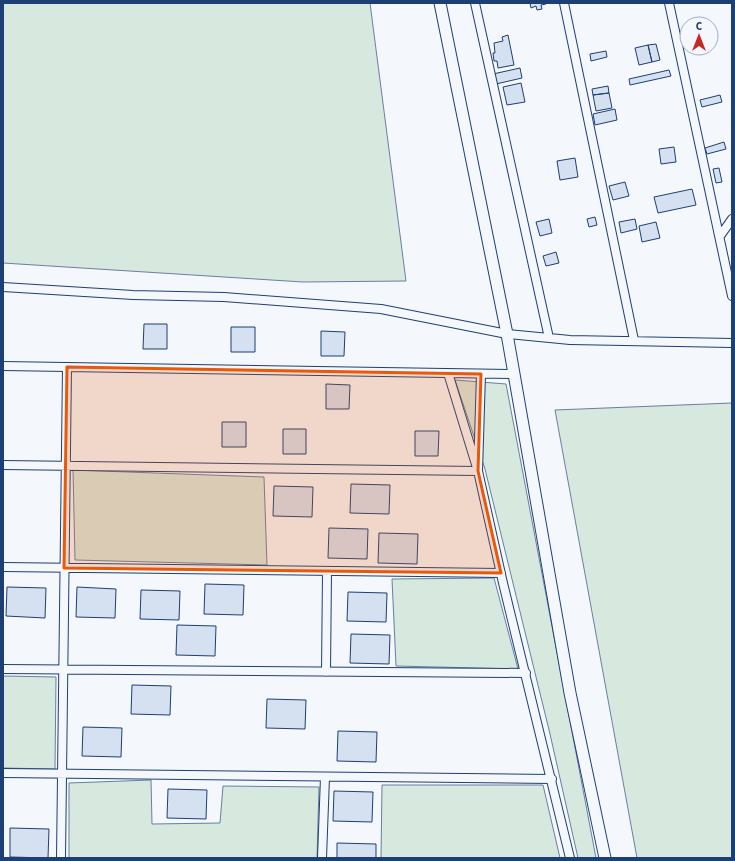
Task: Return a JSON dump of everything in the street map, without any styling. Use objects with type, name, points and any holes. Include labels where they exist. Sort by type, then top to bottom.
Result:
[{"type":"main road","points":[[440,3],[507,334],[570,693],[605,858]]},
{"type":"street","points":[[475,3],[550,338]]},
{"type":"street","points":[[564,3],[634,340]]},
{"type":"street","points":[[669,3],[732,296]]},
{"type":"street","points":[[720,236],[732,220]]},
{"type":"street","points":[[3,287],[126,295],[224,297],[380,309],[507,334],[570,340],[732,343]]},
{"type":"street","points":[[3,366],[514,374]]},
{"type":"street","points":[[61,858],[67,367]]},
{"type":"street","points":[[448,373],[478,471],[501,573],[570,858]]},
{"type":"street","points":[[478,471],[481,374]]},
{"type":"street","points":[[3,465],[478,471]]},
{"type":"street","points":[[3,567],[501,573]]},
{"type":"street","points":[[326,672],[327,571]]},
{"type":"street","points":[[3,669],[526,673]]},
{"type":"street","points":[[3,773],[62,775],[552,779]]},
{"type":"street","points":[[322,858],[324,777]]},
{"type":"highlighted area","points":[[67,367],[481,374],[478,471],[501,573],[64,568]]},
{"type":"shaded area","points":[[3,3],[370,3],[406,281],[303,282],[3,263]]},
{"type":"shaded area","points":[[455,380],[506,384],[596,858],[578,858],[550,734],[485,469]]},
{"type":"shaded area","points":[[732,403],[732,858],[637,858],[555,410]]},
{"type":"shaded area","points":[[73,470],[264,477],[267,565],[75,560]]},
{"type":"shaded area","points":[[494,578],[518,669],[396,666],[392,579]]},
{"type":"shaded area","points":[[3,676],[56,677],[55,769],[3,768]]},
{"type":"shaded area","points":[[151,780],[152,824],[220,823],[223,786],[319,787],[317,858],[69,858],[69,783]]},
{"type":"shaded area","points":[[382,785],[543,785],[560,858],[381,858]]},
{"type":"building","points":[[530,3],[546,4],[541,5],[542,9],[537,10],[536,6],[531,8]]},
{"type":"building","points":[[508,35],[514,65],[498,68],[497,61],[494,61],[494,43],[503,41],[502,37]]},
{"type":"building","points":[[656,44],[660,60],[652,62],[648,45]]},
{"type":"building","points":[[648,45],[652,62],[639,65],[635,48]]},
{"type":"building","points":[[606,51],[607,57],[591,61],[590,54]]},
{"type":"building","points":[[520,68],[522,78],[496,84],[493,74]]},
{"type":"building","points":[[669,70],[671,76],[630,85],[629,79]]},
{"type":"building","points":[[521,83],[525,102],[507,105],[503,87]]},
{"type":"building","points":[[608,86],[609,93],[593,95],[592,89]]},
{"type":"building","points":[[609,93],[612,108],[596,111],[593,95]]},
{"type":"building","points":[[720,95],[722,102],[702,107],[700,100]]},
{"type":"building","points":[[615,109],[617,120],[595,125],[593,114]]},
{"type":"building","points":[[724,142],[726,149],[707,154],[705,148]]},
{"type":"building","points":[[674,147],[676,162],[661,164],[659,149]]},
{"type":"building","points":[[575,158],[578,177],[560,180],[557,161]]},
{"type":"building","points":[[719,168],[722,182],[716,183],[713,169]]},
{"type":"building","points":[[625,182],[629,196],[613,200],[609,186]]},
{"type":"building","points":[[692,189],[696,205],[658,213],[654,197]]},
{"type":"building","points":[[595,217],[597,225],[589,227],[587,219]]},
{"type":"building","points":[[549,219],[552,233],[540,236],[536,222]]},
{"type":"building","points":[[635,219],[637,229],[621,233],[619,222]]},
{"type":"building","points":[[656,222],[660,238],[642,242],[639,226]]},
{"type":"building","points":[[556,252],[559,263],[546,266],[543,256]]},
{"type":"building","points":[[144,324],[167,324],[167,349],[143,349]]},
{"type":"building","points":[[231,327],[255,327],[255,352],[231,352]]},
{"type":"building","points":[[321,331],[345,332],[344,356],[321,356]]},
{"type":"building","points":[[326,384],[350,385],[349,409],[326,409]]},
{"type":"building","points":[[222,422],[246,422],[246,447],[222,447]]},
{"type":"building","points":[[283,429],[306,429],[306,454],[283,454]]},
{"type":"building","points":[[415,431],[439,431],[438,456],[415,456]]},
{"type":"building","points":[[351,484],[390,485],[389,514],[350,513]]},
{"type":"building","points":[[274,486],[313,487],[312,517],[273,516]]},
{"type":"building","points":[[329,528],[368,529],[367,559],[328,558]]},
{"type":"building","points":[[379,533],[418,534],[417,564],[378,563]]},
{"type":"building","points":[[205,584],[244,585],[243,615],[204,614]]},
{"type":"building","points":[[7,587],[46,588],[45,618],[6,616]]},
{"type":"building","points":[[77,587],[116,589],[115,618],[76,617]]},
{"type":"building","points":[[141,590],[180,591],[179,620],[140,619]]},
{"type":"building","points":[[348,592],[387,593],[386,622],[347,621]]},
{"type":"building","points":[[177,625],[216,626],[215,656],[176,655]]},
{"type":"building","points":[[351,634],[390,635],[389,664],[350,663]]},
{"type":"building","points":[[132,685],[171,686],[170,715],[131,714]]},
{"type":"building","points":[[267,699],[306,700],[305,729],[266,728]]},
{"type":"building","points":[[83,727],[122,728],[121,757],[82,756]]},
{"type":"building","points":[[338,731],[377,732],[376,762],[337,761]]},
{"type":"building","points":[[168,789],[207,790],[206,819],[167,818]]},
{"type":"building","points":[[334,791],[373,792],[372,822],[333,821]]},
{"type":"building","points":[[10,828],[49,829],[48,858],[10,857]]},
{"type":"building","points":[[337,843],[376,844],[376,858],[337,858]]}]
